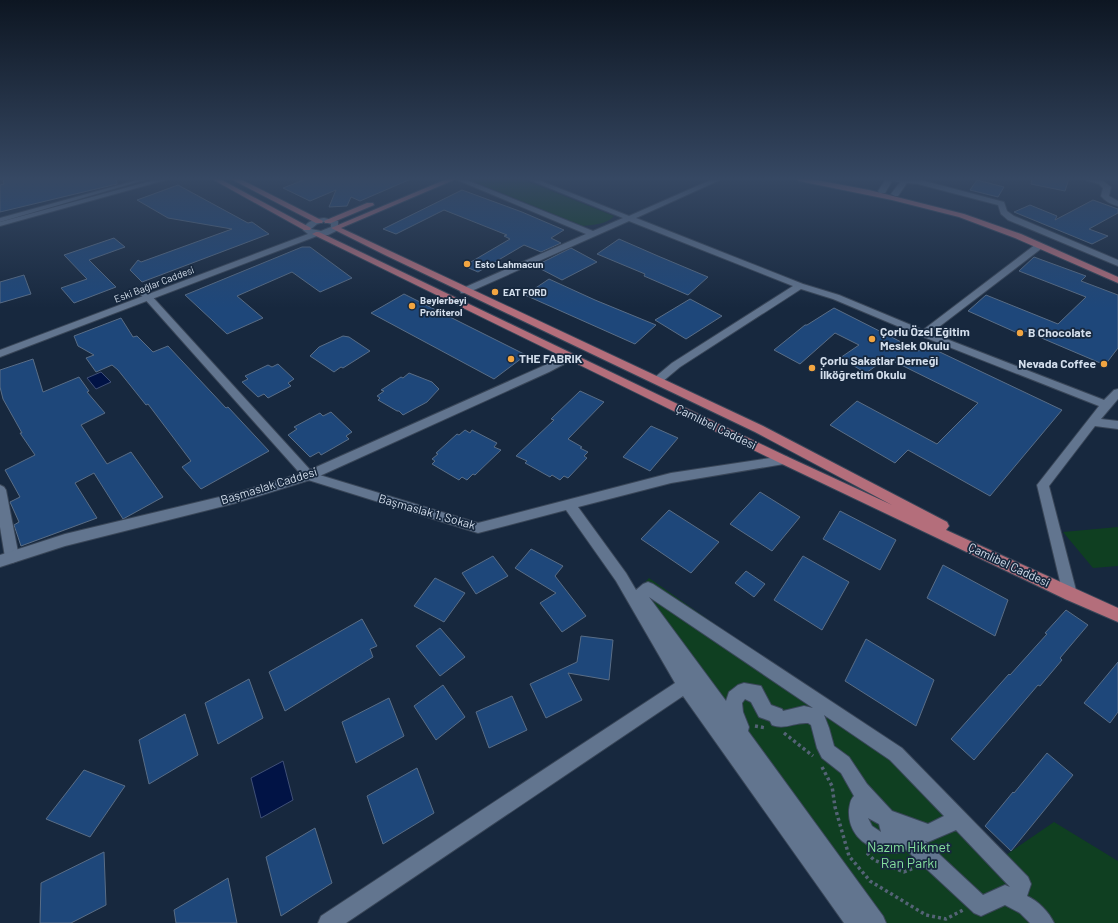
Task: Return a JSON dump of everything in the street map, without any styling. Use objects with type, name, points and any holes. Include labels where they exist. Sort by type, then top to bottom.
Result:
[{"type":"main road","name":"Çamlıbel Caddesi","points":[[294,222],[784,460],[1118,615]]},
{"type":"main road","points":[[332,224],[336,222]]},
{"type":"main road","points":[[332,224],[337,222]]},
{"type":"main road","points":[[981,222],[1118,280]]},
{"type":"main road","points":[[996,222],[1118,273]]},
{"type":"main road","points":[[332,224],[464,291],[658,380],[787,443],[1070,594]]},
{"type":"street","points":[[316,222],[310,224],[310,231],[330,232],[332,224],[324,222]]},
{"type":"street","points":[[563,222],[592,234]]},
{"type":"street","points":[[464,291],[620,222]]},
{"type":"street","points":[[639,222],[800,286],[836,297],[924,334],[1106,405]]},
{"type":"street","points":[[1021,222],[1118,263]]},
{"type":"street","name":"Eski Bağlar Caddesi","points":[[0,354],[310,231]]},
{"type":"street","points":[[924,334],[1039,246]]},
{"type":"street","points":[[658,380],[676,365],[800,286]]},
{"type":"street","points":[[147,296],[309,476]]},
{"type":"street","name":"Eski Bağlar Caddesi","points":[[0,349],[147,296]]},
{"type":"street","name":"Başmaslak Caddesi","points":[[6,559],[64,540],[236,498],[309,476],[546,370],[570,357]]},
{"type":"street","points":[[1070,594],[1043,485],[1106,405],[1118,393]]},
{"type":"street","points":[[1093,422],[1118,425]]},
{"type":"street","name":"Başmaslak 1. Sokak","points":[[309,476],[478,528],[671,478],[784,460]]},
{"type":"street","points":[[0,490],[6,559]]},
{"type":"street","points":[[569,505],[621,577],[685,685],[856,923]]},
{"type":"street","points":[[876,923],[640,596],[648,588],[896,754],[1021,884],[1016,900]]},
{"type":"street","points":[[328,923],[685,685]]},
{"type":"street","points":[[738,731],[741,727],[734,708],[734,698],[737,694],[744,691],[752,694],[755,692],[765,712],[776,715],[778,719],[784,720],[807,714],[813,717],[819,723],[824,744],[828,753],[845,764],[858,787],[886,818],[981,906],[1005,895],[1027,906],[1044,923]]},
{"type":"street","points":[[886,818],[928,833],[959,818]]},
{"type":"green space","points":[[573,222],[604,222],[595,225],[583,226]]},
{"type":"green space","points":[[1118,527],[1118,566],[1093,568],[1063,532]]},
{"type":"green space","name":"Nazım Hikmet Ran Parkı","points":[[649,578],[903,756],[1003,857],[1054,822],[1118,861],[1118,923],[876,923],[640,587]]},
{"type":"shaded area","points":[[101,372],[111,382],[96,389],[87,378]]},
{"type":"shaded area","points":[[283,761],[293,800],[261,818],[251,778]]},
{"type":"building","points":[[192,222],[252,222],[269,234],[142,282],[130,270],[138,260],[141,262],[232,229]]},
{"type":"building","points":[[397,222],[420,222],[396,234],[383,229]]},
{"type":"building","points":[[474,222],[546,222],[564,230],[551,238],[561,243],[541,252],[524,245],[478,272],[464,266],[510,239],[504,236],[507,235]]},
{"type":"building","points":[[1039,222],[1102,222],[1089,229],[1108,236],[1092,244]]},
{"type":"building","points":[[114,238],[125,247],[89,260],[116,287],[74,303],[61,288],[87,279],[64,255]]},
{"type":"building","points":[[619,239],[708,277],[688,295],[644,276],[645,274],[597,254]]},
{"type":"building","points":[[302,247],[310,247],[352,278],[320,292],[292,272],[237,296],[263,318],[227,334],[185,295]]},
{"type":"building","points":[[571,248],[597,262],[562,280],[535,266]]},
{"type":"building","points":[[1034,257],[1086,276],[1081,281],[1118,295],[1118,348],[1105,365],[1025,331],[1022,335],[968,311],[986,295],[1058,324],[1086,297],[1019,271]]},
{"type":"building","points":[[24,275],[31,294],[0,303],[0,282]]},
{"type":"building","points":[[549,279],[656,325],[635,344],[525,295]]},
{"type":"building","points":[[404,294],[526,355],[494,379],[371,313]]},
{"type":"building","points":[[690,299],[722,316],[686,339],[655,320]]},
{"type":"building","points":[[834,308],[919,351],[925,345],[1062,410],[990,496],[908,450],[895,463],[830,425],[857,401],[937,444],[978,403],[887,358],[866,373],[840,358],[859,345],[835,333],[800,364],[774,350],[805,325]]},
{"type":"building","points":[[121,318],[133,337],[137,336],[153,352],[168,346],[269,451],[201,489],[182,467],[191,461],[148,404],[146,405],[118,370],[112,365],[96,372],[86,358],[94,355],[78,346],[74,336]]},
{"type":"building","points":[[343,336],[349,337],[370,351],[334,372],[310,356],[319,347]]},
{"type":"building","points":[[33,359],[43,392],[79,377],[89,391],[87,392],[105,413],[81,425],[107,464],[131,452],[163,497],[123,519],[94,473],[75,483],[97,518],[21,546],[14,525],[19,522],[10,502],[20,497],[5,470],[35,455],[20,433],[22,433],[3,399],[0,387],[0,370]]},
{"type":"building","points":[[278,364],[294,379],[288,383],[291,386],[268,398],[264,394],[258,397],[242,382],[248,379],[245,376],[268,365],[272,367]]},
{"type":"building","points":[[409,373],[432,382],[439,389],[427,402],[403,415],[399,411],[378,400],[380,398],[377,396],[384,391],[381,390]]},
{"type":"building","points":[[580,391],[604,402],[568,439],[588,452],[584,456],[587,458],[568,478],[564,476],[560,480],[552,475],[550,477],[525,463],[527,461],[516,456],[554,420],[551,419]]},
{"type":"building","points":[[331,412],[352,432],[346,436],[349,439],[321,455],[319,452],[310,457],[288,435],[297,429],[294,427],[320,413],[323,416]]},
{"type":"building","points":[[651,426],[678,438],[650,471],[623,457]]},
{"type":"building","points":[[465,430],[470,433],[472,430],[497,443],[494,447],[501,450],[475,475],[473,474],[467,480],[462,477],[459,480],[432,464],[435,461],[432,459],[438,454],[436,453],[457,434],[459,435]]},
{"type":"building","points":[[760,492],[800,517],[772,551],[730,524]]},
{"type":"building","points":[[669,510],[719,542],[691,573],[641,539]]},
{"type":"building","points":[[840,511],[896,540],[880,570],[823,539]]},
{"type":"building","points":[[531,549],[563,566],[555,576],[586,616],[562,632],[540,603],[556,593],[515,568]]},
{"type":"building","points":[[493,556],[508,576],[476,594],[462,573]]},
{"type":"building","points":[[803,556],[849,582],[822,630],[774,600]]},
{"type":"building","points":[[943,565],[1008,600],[995,636],[927,598]]},
{"type":"building","points":[[746,571],[765,584],[754,597],[735,583]]},
{"type":"building","points":[[435,578],[465,593],[444,622],[414,606]]},
{"type":"building","points":[[1066,610],[1088,625],[1060,658],[1062,660],[1040,686],[1038,685],[974,760],[951,739],[1047,634],[1045,633]]},
{"type":"building","points":[[362,619],[377,646],[370,649],[373,657],[285,711],[269,672]]},
{"type":"building","points":[[440,628],[465,657],[440,676],[416,646]]},
{"type":"building","points":[[581,636],[613,640],[609,680],[568,673],[582,700],[546,718],[530,684],[577,662]]},
{"type":"building","points":[[866,639],[934,680],[916,726],[845,681]]},
{"type":"building","points":[[1118,662],[1118,712],[1110,723],[1084,703]]},
{"type":"building","points":[[249,679],[263,718],[218,744],[205,703]]},
{"type":"building","points":[[443,685],[465,717],[436,740],[414,706]]},
{"type":"building","points":[[512,696],[527,730],[489,748],[476,712]]},
{"type":"building","points":[[389,698],[404,736],[356,763],[342,722]]},
{"type":"building","points":[[185,714],[198,755],[149,784],[139,740]]},
{"type":"building","points":[[1047,753],[1073,775],[1011,851],[985,826]]},
{"type":"building","points":[[417,768],[434,813],[383,844],[367,796]]},
{"type":"building","points":[[84,770],[125,786],[90,837],[46,819]]},
{"type":"building","points":[[315,828],[332,883],[281,916],[266,857]]},
{"type":"building","points":[[104,852],[106,905],[71,923],[40,923],[41,883]]},
{"type":"building","points":[[228,878],[237,923],[176,923],[174,910]]},
{"type":"place","name":"Esto Lahmacun","points":[[467,264]]},
{"type":"place","name":"EAT FORD","points":[[495,292]]},
{"type":"place","name":"Beylerbeyi Profiterol","points":[[412,306]]},
{"type":"place","name":"B Chocolate","points":[[1020,333]]},
{"type":"place","name":"Çorlu Özel Eğitim Meslek Okulu","points":[[872,339]]},
{"type":"place","name":"THE FABRIK","points":[[511,359]]},
{"type":"place","name":"Nevada Coffee","points":[[1104,364]]},
{"type":"place","name":"Çorlu Sakatlar Derneği İlköğretim Okulu","points":[[812,368]]}]
